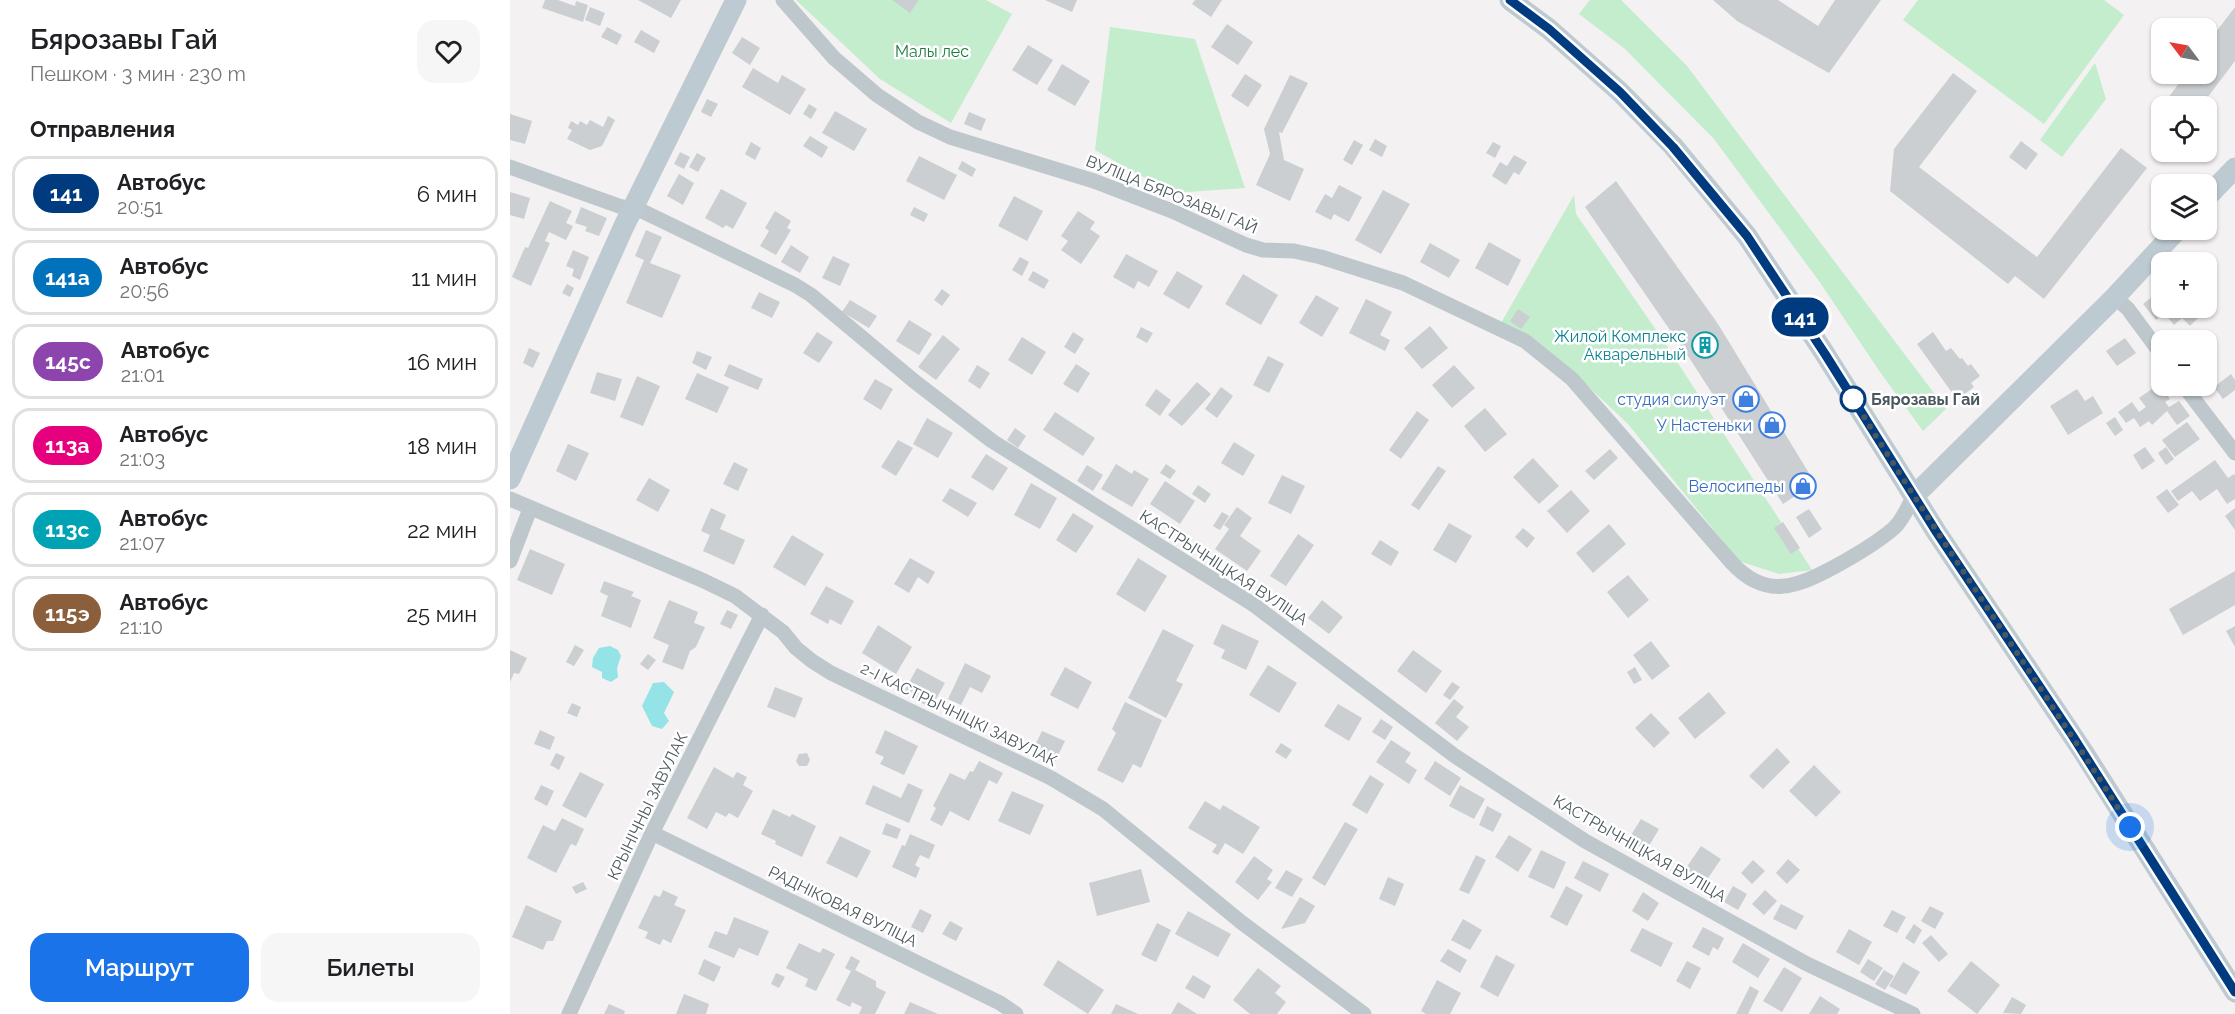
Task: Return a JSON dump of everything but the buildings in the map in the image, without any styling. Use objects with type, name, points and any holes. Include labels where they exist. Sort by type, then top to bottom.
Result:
[{"type":"main road","points":[[510,479],[624,226],[736,0]]},
{"type":"main road","points":[[1510,0],[1549,29],[1620,92],[1673,147],[1747,236],[1813,335],[1914,496],[2077,743],[2235,992]]},
{"type":"main road","points":[[2217,187],[2235,168]]},
{"type":"main road","points":[[1914,496],[2115,297],[2168,240]]},
{"type":"street","name":"ВУЛІЦА БЯРОЗАВЫ ГАЙ","points":[[783,0],[834,58],[877,95],[918,122],[950,137],[1094,180],[1172,211],[1246,245],[1263,250],[1294,251],[1321,256],[1403,283],[1525,341],[1572,379],[1743,576],[1754,583],[1781,588],[1798,585],[1816,577],[1854,556],[1896,526],[1914,496]]},
{"type":"street","name":"КАСТРЫЧНІЦКАЯ ВУЛІЦА","points":[[510,167],[644,212],[758,266],[811,295],[914,381],[993,441],[1254,605],[1455,756],[1585,841],[1807,963],[1913,1014]]},
{"type":"street","points":[[2115,297],[2128,309],[2151,340]]},
{"type":"street","points":[[2192,396],[2235,453]]},
{"type":"street","name":"2-І КАСТРЫЧНІЦКІ ЗАВУЛАК","points":[[510,499],[735,596],[783,632],[796,648],[812,661],[831,673],[1051,778],[1102,810],[1233,915],[1364,1014]]},
{"type":"street","points":[[510,561],[530,509]]},
{"type":"street","name":"КРЫНІЧНЫ ЗАВУЛАК","points":[[569,1014],[652,833],[762,615]]},
{"type":"street","name":"РАДНІКОВАЯ ВУЛІЦА","points":[[652,833],[1000,1003],[1016,1014]]},
{"type":"green space","name":"Малы лес","points":[[796,0],[986,0],[1012,14],[951,123],[880,79]]},
{"type":"green space","points":[[1590,0],[1621,0],[1687,66],[1946,409],[1923,431],[1819,281],[1714,139],[1625,49],[1579,14]]},
{"type":"green space","points":[[1918,0],[2104,0],[2124,15],[2044,124],[1903,20]]},
{"type":"green space","points":[[1110,27],[1195,39],[1245,188],[1172,193],[1095,150]]},
{"type":"green space","points":[[2095,63],[2106,99],[2062,157],[2040,140]]},
{"type":"green space","points":[[1574,195],[1576,214],[1663,340],[1812,570],[1779,574],[1739,561],[1628,424],[1568,367],[1501,323]]},
{"type":"water","points":[[610,646],[618,650],[621,656],[617,668],[618,677],[611,682],[602,678],[602,672],[592,667],[593,658],[599,648]]},
{"type":"water","points":[[664,682],[674,692],[664,713],[669,721],[662,729],[652,726],[642,706],[653,683]]},
{"type":"bus line","name":"141","points":[[1510,0],[1549,29],[1620,92],[1673,147],[1747,236],[1825,354],[1937,533],[2072,735],[2235,992]]},
{"type":"place","name":"Жилой Комплекс Акварельный","points":[[1705,345]]},
{"type":"place","name":"студия силуэт","points":[[1746,399]]},
{"type":"place","name":"Бярозавы Гай","points":[[1853,399]]},
{"type":"place","name":"У Настеньки","points":[[1772,425]]},
{"type":"place","name":"Велосипеды","points":[[1803,486]]},
{"type":"route","points":[[1853,399],[1937,533],[2025,663],[2130,827]]}]
